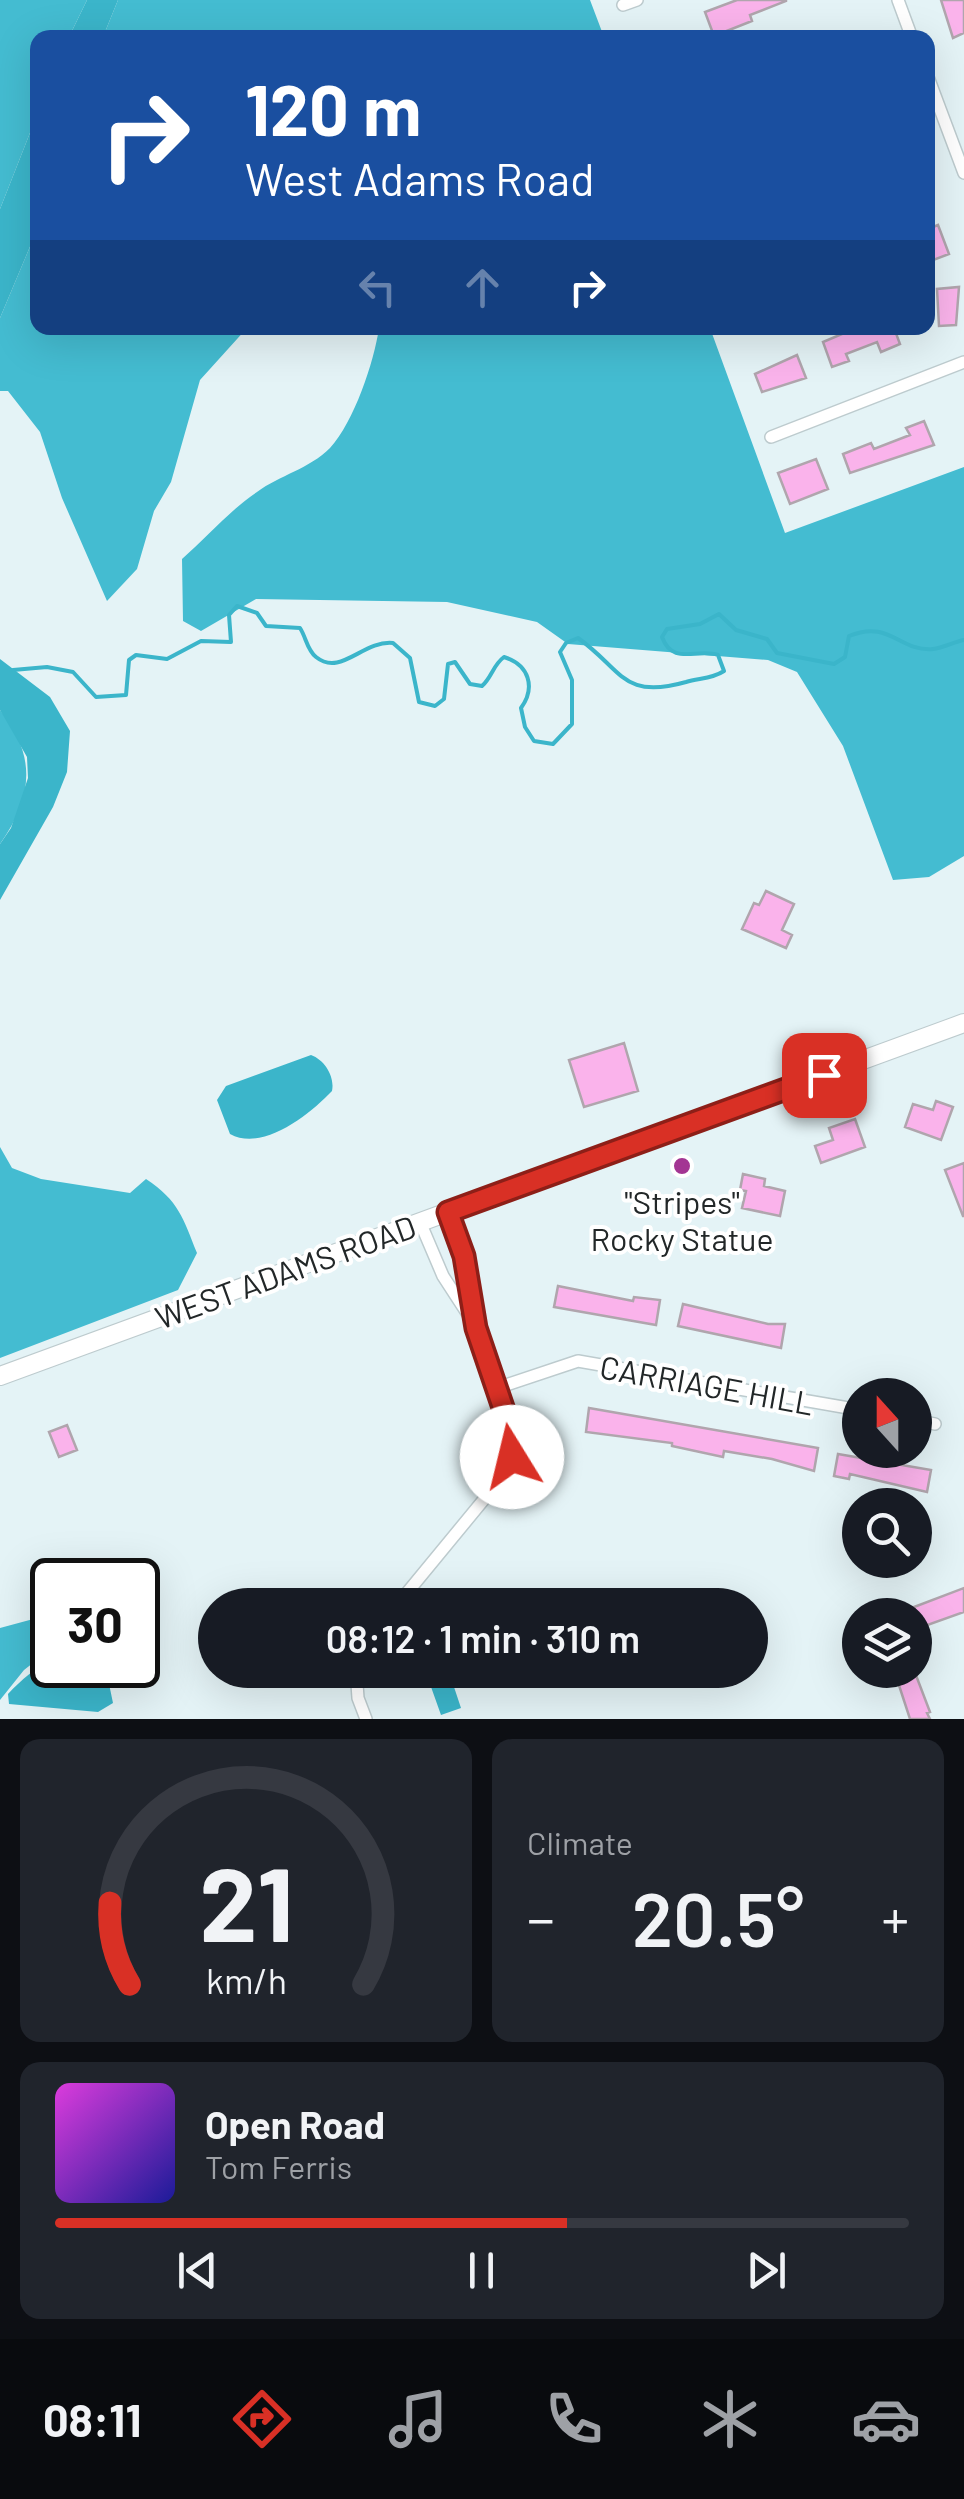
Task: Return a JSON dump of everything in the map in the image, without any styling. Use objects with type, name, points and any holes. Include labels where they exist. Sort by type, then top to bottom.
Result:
[{"type":"street","points":[[623,5],[636,0]]},
{"type":"street","points":[[898,0],[909,30]]},
{"type":"street","points":[[935,112],[964,173]]},
{"type":"street","points":[[771,437],[964,362]]},
{"type":"street","name":"WEST ADAMS ROAD","points":[[0,1376],[964,1023]]},
{"type":"street","points":[[411,1588],[508,1469],[512,1434],[476,1328],[464,1256],[448,1212]]},
{"type":"street","points":[[420,1222],[442,1276],[476,1328]]},
{"type":"street","name":"CARRIAGE HILL","points":[[497,1388],[578,1361],[842,1407]]},
{"type":"street","points":[[357,1688],[366,1719]]},
{"type":"shaded area","points":[[0,0],[87,0],[72,30],[30,30],[30,133],[0,209]]},
{"type":"shaded area","points":[[87,0],[118,0],[106,30],[72,30]]},
{"type":"shaded area","points":[[118,0],[590,0],[601,30],[106,30]]},
{"type":"shaded area","points":[[30,133],[30,247],[0,318],[0,209]]},
{"type":"shaded area","points":[[30,247],[30,335],[241,335],[200,380],[171,482],[154,511],[137,569],[107,601],[62,498],[40,432],[8,391],[0,391],[0,318]]},
{"type":"shaded area","points":[[378,335],[713,335],[785,533],[964,467],[964,856],[929,877],[893,880],[843,746],[797,672],[768,660],[568,644],[537,622],[447,602],[256,599],[201,631],[183,621],[182,559],[247,499],[330,448],[347,423]]},
{"type":"shaded area","points":[[0,659],[50,697],[70,731],[67,772],[53,807],[0,900],[0,844],[11,828],[28,778],[27,757],[0,710]]},
{"type":"shaded area","points":[[0,710],[20,744],[26,777],[19,810],[0,844]]},
{"type":"shaded area","points":[[311,1055],[325,1065],[332,1091],[298,1120],[271,1135],[243,1138],[230,1134],[217,1100],[226,1086]]},
{"type":"shaded area","points":[[0,1147],[12,1168],[41,1179],[130,1193],[146,1179],[157,1187],[179,1211],[197,1253],[178,1290],[0,1358]]},
{"type":"shaded area","points":[[30,1620],[30,1665],[0,1700],[0,1628]]},
{"type":"shaded area","points":[[30,1674],[30,1688],[110,1688],[113,1703],[98,1712],[9,1704],[8,1694]]},
{"type":"shaded area","points":[[431,1688],[454,1688],[461,1708],[441,1715]]},
{"type":"building","points":[[737,0],[786,0],[750,15],[752,21],[729,30],[712,30],[705,12]]},
{"type":"building","points":[[941,0],[964,0],[964,33],[953,38]]},
{"type":"building","points":[[938,225],[949,254],[935,259]]},
{"type":"building","points":[[959,287],[956,325],[939,326],[937,289]]},
{"type":"building","points":[[840,335],[897,335],[900,344],[881,352],[877,342],[846,354],[849,361],[832,367],[823,342]]},
{"type":"building","points":[[797,355],[806,378],[762,392],[755,374]]},
{"type":"building","points":[[924,421],[934,445],[850,473],[843,454],[871,443],[874,449],[910,435],[906,428]]},
{"type":"building","points":[[816,459],[828,489],[790,504],[778,473]]},
{"type":"building","points":[[766,891],[794,904],[782,930],[792,935],[786,948],[742,929],[754,903],[759,905]]},
{"type":"building","points":[[624,1043],[638,1091],[584,1107],[569,1060]]},
{"type":"building","points":[[936,1101],[953,1107],[941,1140],[905,1127],[913,1104],[933,1110]]},
{"type":"building","points":[[855,1119],[865,1147],[821,1163],[815,1146],[833,1140],[829,1128]]},
{"type":"building","points":[[964,1163],[964,1216],[963,1216],[945,1170]]},
{"type":"building","points":[[743,1174],[765,1179],[764,1186],[785,1191],[780,1216],[742,1208],[746,1191],[740,1190]]},
{"type":"building","points":[[558,1286],[633,1301],[634,1297],[660,1300],[656,1325],[554,1307]]},
{"type":"building","points":[[683,1304],[768,1324],[785,1324],[781,1348],[678,1326]]},
{"type":"building","points":[[589,1408],[818,1448],[814,1471],[772,1459],[724,1451],[723,1457],[672,1443],[586,1432]]},
{"type":"building","points":[[67,1425],[77,1450],[59,1457],[49,1432]]},
{"type":"building","points":[[838,1454],[842,1455],[842,1468],[931,1470],[928,1488],[910,1488],[850,1474],[849,1479],[834,1476]]},
{"type":"building","points":[[964,1588],[964,1612],[932,1623],[932,1600]]},
{"type":"building","points":[[900,1688],[921,1688],[930,1719],[910,1719]]},
{"type":"waterway","points":[[13,670],[47,667],[73,672],[96,697],[126,695],[129,660],[136,655],[167,659],[201,641],[231,642],[229,615],[237,606],[257,613],[266,626],[300,628],[313,654],[325,662],[343,661],[372,647],[393,643],[410,658],[419,702],[435,706],[444,699],[448,664],[455,662],[470,684],[482,686],[504,657],[519,665],[528,678],[528,692],[521,708],[525,727],[534,741],[553,744],[572,724],[572,680],[560,652],[566,643],[578,638],[625,679],[648,687],[665,687],[724,671],[718,655],[679,654],[662,637],[667,629],[700,624],[719,614],[736,630],[767,639],[777,653],[834,664],[845,657],[849,636],[863,632],[885,633],[921,649],[964,640]]},
{"type":"place","name":"\"Stripes\" Rocky Statue","points":[[682,1166]]},
{"type":"route","points":[[512,1457],[512,1434],[476,1328],[464,1256],[448,1212],[824,1075]]}]
